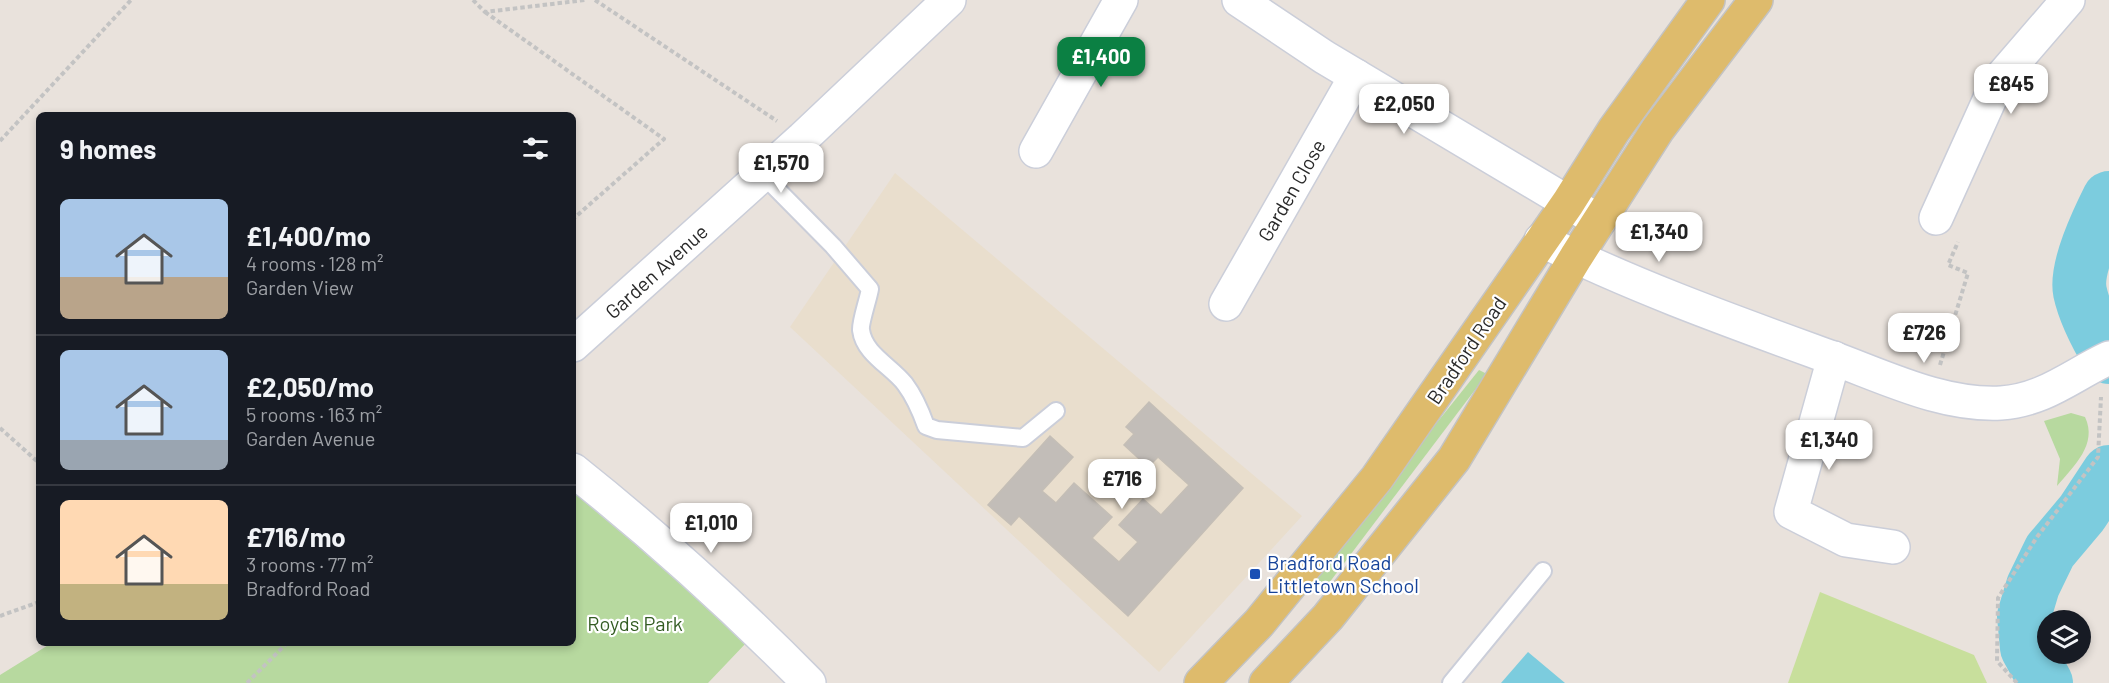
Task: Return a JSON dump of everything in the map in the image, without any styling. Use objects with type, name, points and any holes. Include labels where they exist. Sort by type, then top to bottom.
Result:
[{"type":"main road","name":"Bradford Road","points":[[1201,683],[1259,623],[1377,478],[1568,203],[1614,130],[1708,0]]},
{"type":"main road","points":[[1266,683],[1328,617],[1454,459],[1576,257],[1658,129],[1756,0]]},
{"type":"street","name":"Garden Avenue","points":[[576,342],[763,175],[950,0]]},
{"type":"street","points":[[1036,151],[1121,0]]},
{"type":"street","points":[[1239,0],[1356,76],[1599,221]]},
{"type":"street","points":[[1936,218],[1998,81],[2068,0]]},
{"type":"street","name":"Garden Close","points":[[1226,304],[1356,76]]},
{"type":"street","points":[[1541,240],[1576,257],[1757,330],[1929,393],[1957,401],[2003,403],[2050,392],[2098,363]]},
{"type":"street","points":[[1834,358],[1791,512],[1846,540],[1893,547]]},
{"type":"street","points":[[576,472],[631,516],[747,620],[809,683]]},
{"type":"lane","points":[[763,175],[833,246],[870,289],[860,328],[864,342],[904,384],[926,426],[937,430],[1023,438],[1056,411]]},
{"type":"lane","points":[[1451,683],[1544,571]]},
{"type":"path","points":[[0,141],[131,0]]},
{"type":"path","points":[[473,0],[485,12],[664,139],[576,216]]},
{"type":"path","points":[[485,12],[585,0]]},
{"type":"path","points":[[595,0],[803,138]]},
{"type":"path","points":[[1929,393],[1968,273],[1947,265],[1959,239]]},
{"type":"path","points":[[2017,683],[1996,660],[1998,598],[2037,537],[2098,457],[2101,397],[2098,363]]},
{"type":"path","points":[[0,428],[36,461]]},
{"type":"path","points":[[0,616],[36,603]]},
{"type":"path","points":[[247,683],[284,646]]},
{"type":"shaded area","points":[[895,173],[1302,516],[1159,672],[790,327]]},
{"type":"green space","points":[[1479,370],[1487,374],[1323,591],[1311,580]]},
{"type":"green space","points":[[2071,413],[2085,417],[2088,436],[2082,454],[2057,486],[2060,459],[2044,421]]},
{"type":"green space","name":"Royds Park","points":[[576,493],[747,642],[708,683],[0,683],[0,675],[47,646],[576,646]]},
{"type":"green space","points":[[1820,592],[1974,655],[1987,683],[1788,683]]},
{"type":"water","points":[[1528,652],[1565,683],[1501,683]]},
{"type":"building","points":[[1149,402],[1243,488],[1128,616],[1019,516],[1011,525],[988,505],[1050,436],[1073,457],[1042,491],[1056,503],[1074,483],[1112,517],[1092,538],[1119,562],[1138,542],[1119,525],[1143,499],[1161,515],[1189,485],[1158,457],[1148,467],[1124,445],[1134,434],[1126,427]]},
{"type":"waterway","points":[[2109,198],[2088,244],[2079,282],[2082,301],[2088,317],[2109,357]]},
{"type":"waterway","points":[[2046,683],[2027,648],[2024,616],[2033,586],[2050,551],[2082,513],[2109,472]]},
{"type":"place","name":"Bradford Road Littletown School","points":[[1255,574]]}]
